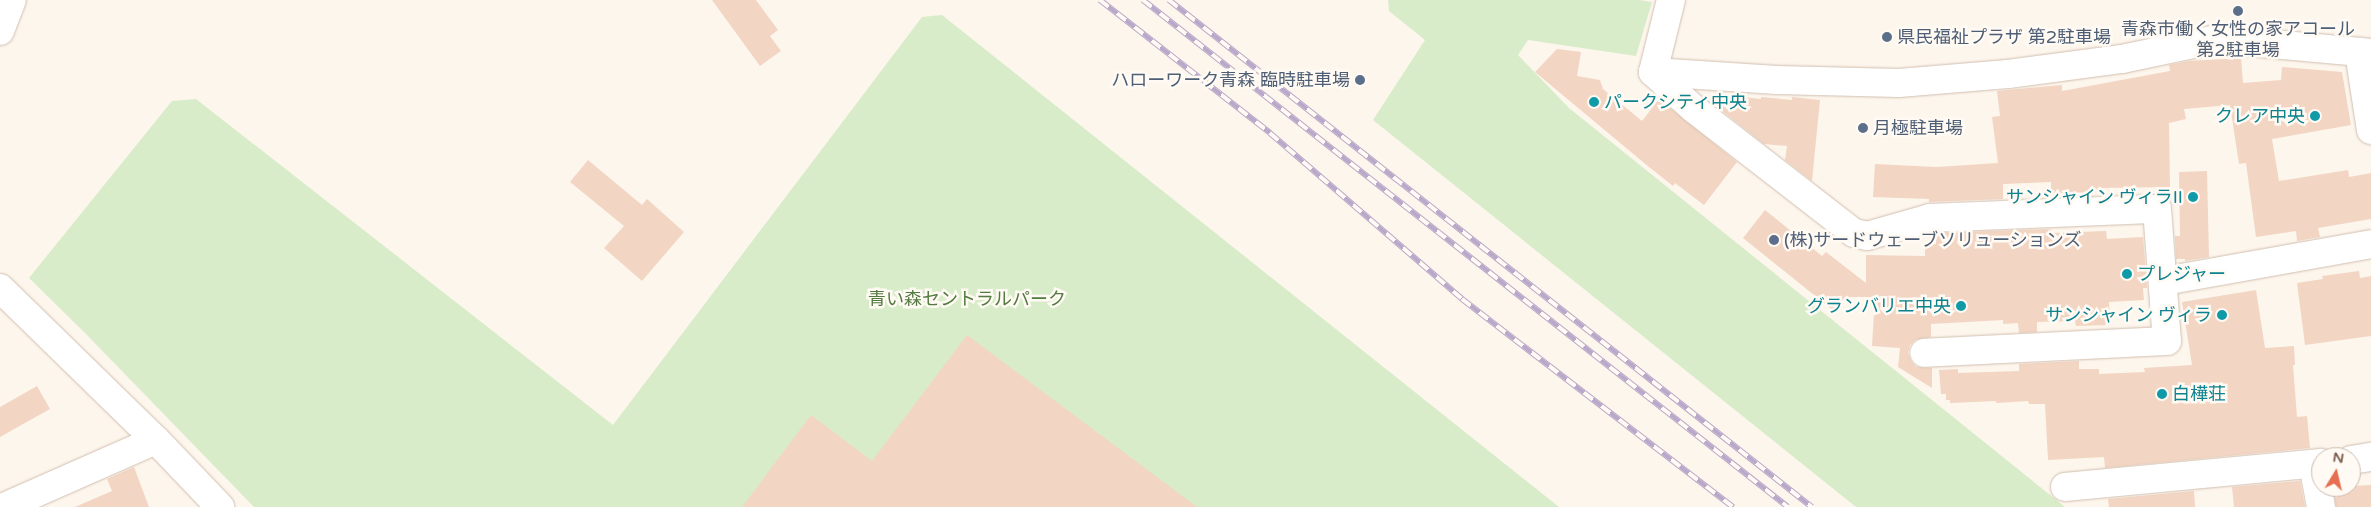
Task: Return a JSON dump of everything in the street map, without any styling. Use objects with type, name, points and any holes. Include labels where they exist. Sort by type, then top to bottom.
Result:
[{"type":"street","points":[[0,31],[12,0]]},
{"type":"street","points":[[1653,72],[1671,0]]},
{"type":"street","points":[[1653,72],[1777,80],[1899,83],[2008,74],[2122,59],[2216,39],[2365,52],[2371,130]]},
{"type":"street","points":[[1653,72],[1694,109],[1854,233],[1867,236],[1930,218],[2157,209],[2164,281],[2167,341],[1924,353]]},
{"type":"street","points":[[2164,281],[2371,244]]},
{"type":"street","points":[[0,288],[156,440],[220,507]]},
{"type":"street","points":[[4,507],[156,440]]},
{"type":"street","points":[[2065,487],[2311,464]]},
{"type":"green space","points":[[1388,0],[1639,0],[1652,2],[1636,56],[1528,40],[1518,55],[1569,108],[2065,507],[1856,507],[1373,120],[1425,40],[1389,11]]},
{"type":"green space","name":"青い森セントラルパーク","points":[[942,15],[1559,507],[254,507],[29,278],[172,101],[196,99],[613,425],[922,17]]},
{"type":"building","points":[[712,0],[756,0],[778,30],[770,36],[781,51],[760,66]]},
{"type":"building","points":[[1557,49],[1581,52],[1577,76],[1600,80],[1603,89],[1642,121],[1659,99],[1737,162],[1704,205],[1675,183],[1673,186],[1535,72]]},
{"type":"building","points":[[2241,58],[2243,83],[2281,80],[2282,67],[2342,72],[2351,125],[2272,139],[2279,181],[2348,170],[2349,177],[2371,173],[2371,219],[2318,228],[2320,237],[2297,241],[2296,231],[2256,237],[2246,163],[2239,164],[2230,105],[2184,109],[2186,119],[2169,123],[2170,187],[2102,188],[2102,192],[2051,193],[2051,182],[2003,184],[2003,199],[1929,202],[1929,199],[1873,197],[1875,164],[1936,167],[1998,163],[1992,117],[2000,116],[1997,91],[2062,85],[2062,91],[2170,71],[2169,65],[2189,61]]},
{"type":"building","points":[[1713,94],[1761,99],[1761,97],[1792,100],[1792,97],[1820,100],[1812,181],[1785,160],[1787,146],[1764,144],[1716,106]]},
{"type":"building","points":[[588,160],[642,205],[647,199],[684,232],[642,281],[604,248],[624,226],[570,182]]},
{"type":"building","points":[[2207,171],[2209,257],[2185,261],[2185,259],[2176,259],[2175,236],[2180,236],[2179,172]]},
{"type":"building","points":[[1765,210],[1822,256],[1826,252],[1866,283],[1866,255],[1925,256],[1925,244],[1936,244],[1936,233],[2051,229],[2051,233],[2106,231],[2107,239],[2143,237],[2147,288],[2143,288],[2144,300],[2109,302],[2110,325],[2076,326],[2075,321],[2037,322],[2037,332],[2019,333],[2018,323],[2003,324],[2003,320],[1931,324],[1931,337],[1915,340],[1910,345],[1908,353],[1916,367],[1932,368],[1932,388],[1898,367],[1900,348],[1872,346],[1875,297],[1845,297],[1834,311],[1743,238]]},
{"type":"building","points":[[2359,271],[2360,278],[2371,276],[2371,336],[2305,345],[2297,283],[2323,279],[2322,276]]},
{"type":"building","points":[[2256,290],[2265,348],[2294,346],[2295,365],[2293,365],[2297,417],[2307,416],[2310,448],[2105,468],[2104,457],[2048,460],[2045,404],[2029,404],[2028,401],[1950,403],[1950,400],[1946,400],[1946,394],[1941,394],[1939,370],[1958,369],[1958,373],[2019,371],[2019,364],[2079,361],[2079,369],[2099,369],[2099,374],[2145,372],[2144,368],[2192,365],[2182,302]]},
{"type":"building","points":[[967,335],[1197,507],[742,507],[811,415],[872,461]]},
{"type":"building","points":[[37,386],[50,409],[0,437],[0,407]]},
{"type":"building","points":[[134,467],[149,507],[75,507],[112,491],[107,479]]},
{"type":"building","points":[[2300,481],[2305,507],[2234,507],[2232,487]]},
{"type":"building","points":[[2371,485],[2371,507],[2336,507],[2334,497],[2361,497],[2361,486]]},
{"type":"building","points":[[2194,491],[2195,507],[2109,507],[2108,499]]},
{"type":"railway","points":[[1100,0],[1270,133],[1462,299],[1733,507]]},
{"type":"railway","points":[[1143,0],[1788,507]]},
{"type":"railway","points":[[1169,0],[1812,507]]},
{"type":"place","name":"青森市働く女性の家アコール 第2駐車場","points":[[2238,11]]},
{"type":"place","name":"県民福祉プラザ 第2駐車場","points":[[1887,37]]},
{"type":"place","name":"ハローワーク青森 臨時駐車場","points":[[1360,80]]},
{"type":"place","name":"パークシティ中央","points":[[1594,102]]},
{"type":"place","name":"クレア中央","points":[[2315,116]]},
{"type":"place","name":"月極駐車場","points":[[1863,128]]},
{"type":"place","name":"サンシャイン ヴィラII","points":[[2193,197]]},
{"type":"place","name":"(株)サードウェーブソリューションズ","points":[[1774,240]]},
{"type":"place","name":"プレジャー","points":[[2127,274]]},
{"type":"place","name":"グランバリエ中央","points":[[1961,306]]},
{"type":"place","name":"サンシャイン ヴィラ","points":[[2222,315]]},
{"type":"place","name":"白樺荘","points":[[2162,394]]}]
